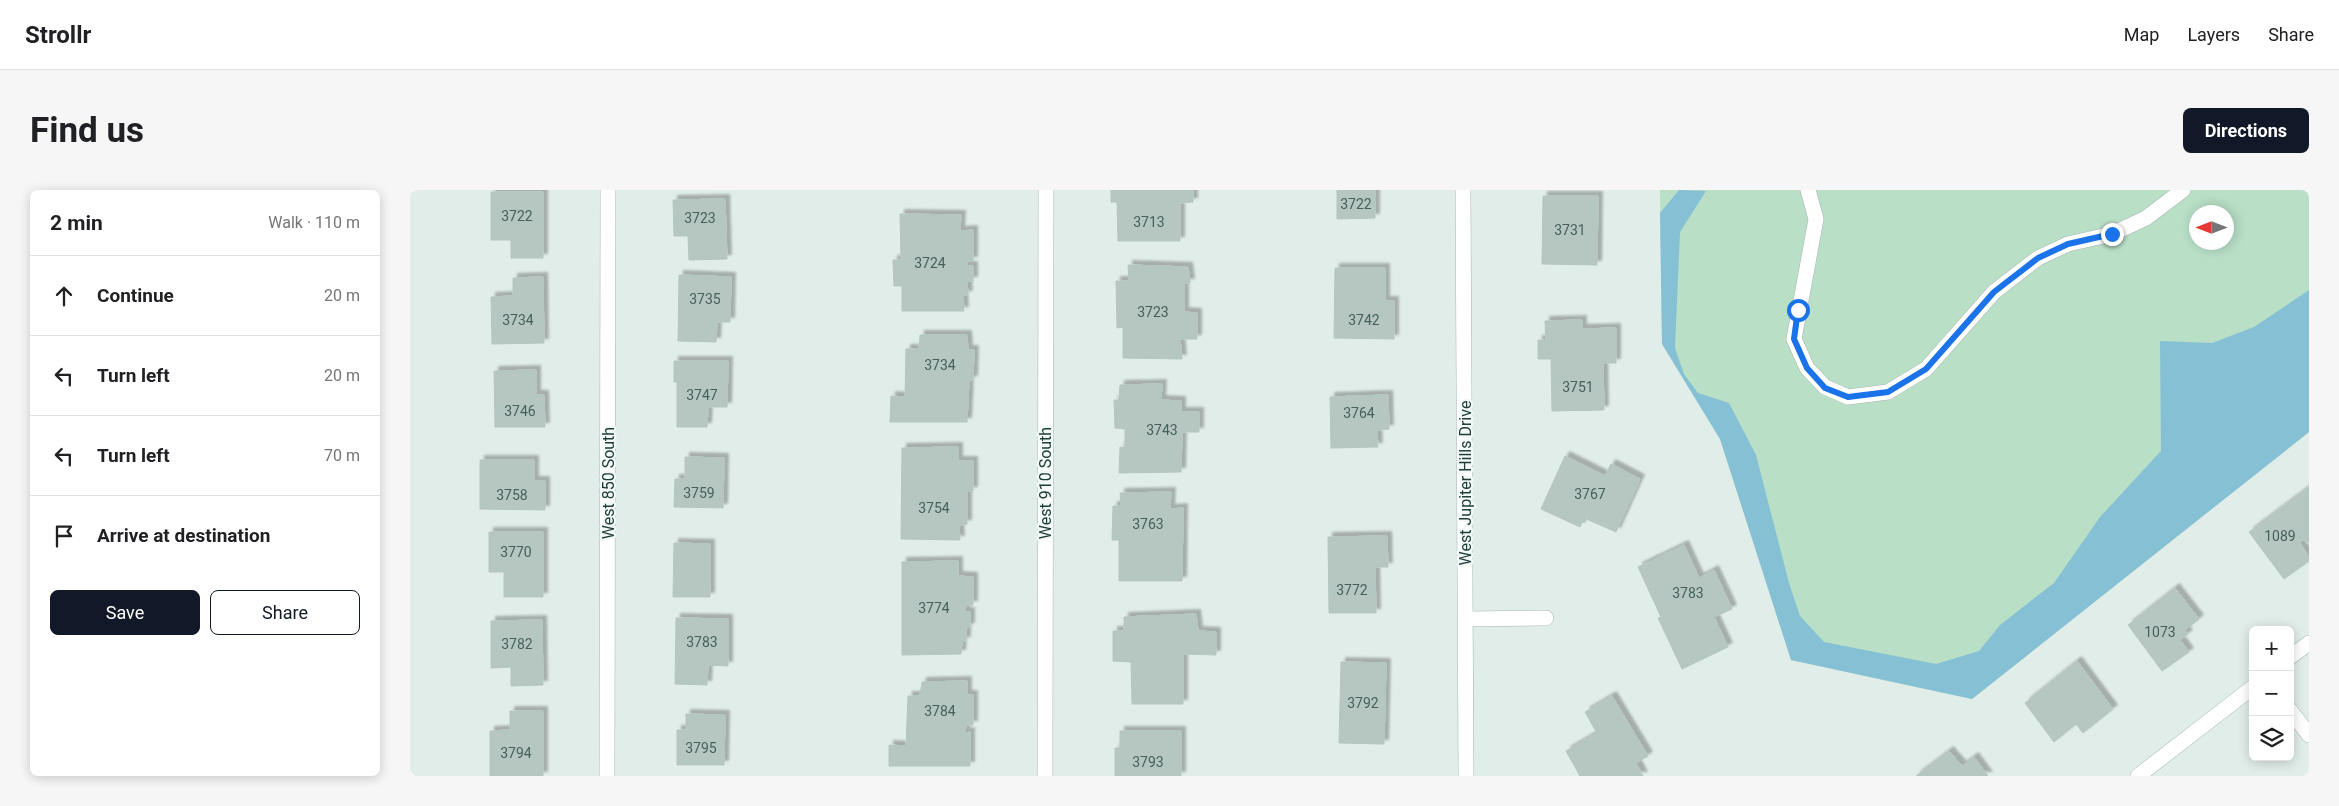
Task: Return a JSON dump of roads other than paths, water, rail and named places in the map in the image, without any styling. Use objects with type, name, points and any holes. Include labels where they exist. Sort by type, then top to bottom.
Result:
[{"type":"street","name":"West 850 South","points":[[607,776],[608,190]]},
{"type":"street","name":"West 910 South","points":[[1045,776],[1046,190]]},
{"type":"street","name":"West Jupiter Hills Drive","points":[[1463,190],[1466,776]]},
{"type":"street","points":[[1808,190],[1816,220],[1794,339],[1807,368],[1825,388],[1848,397],[1888,392],[1926,369],[1994,292],[2038,258],[2068,244],[2112,234],[2121,230],[2146,218],[2183,190]]},
{"type":"street","points":[[1466,620],[1546,618]]},
{"type":"street","points":[[2294,654],[2309,643]]},
{"type":"street","points":[[2138,776],[2249,690]]},
{"type":"street","points":[[2294,715],[2309,735]]},
{"type":"water","points":[[1679,190],[1706,191],[1680,232],[1675,348],[1684,374],[1698,393],[1729,403],[1756,455],[1789,583],[1800,616],[1824,642],[1936,664],[1979,651],[2000,625],[2054,583],[2100,517],[2161,451],[2160,341],[2212,343],[2254,327],[2309,290],[2309,432],[1972,699],[1791,660],[1720,439],[1662,344],[1660,213]]}]
